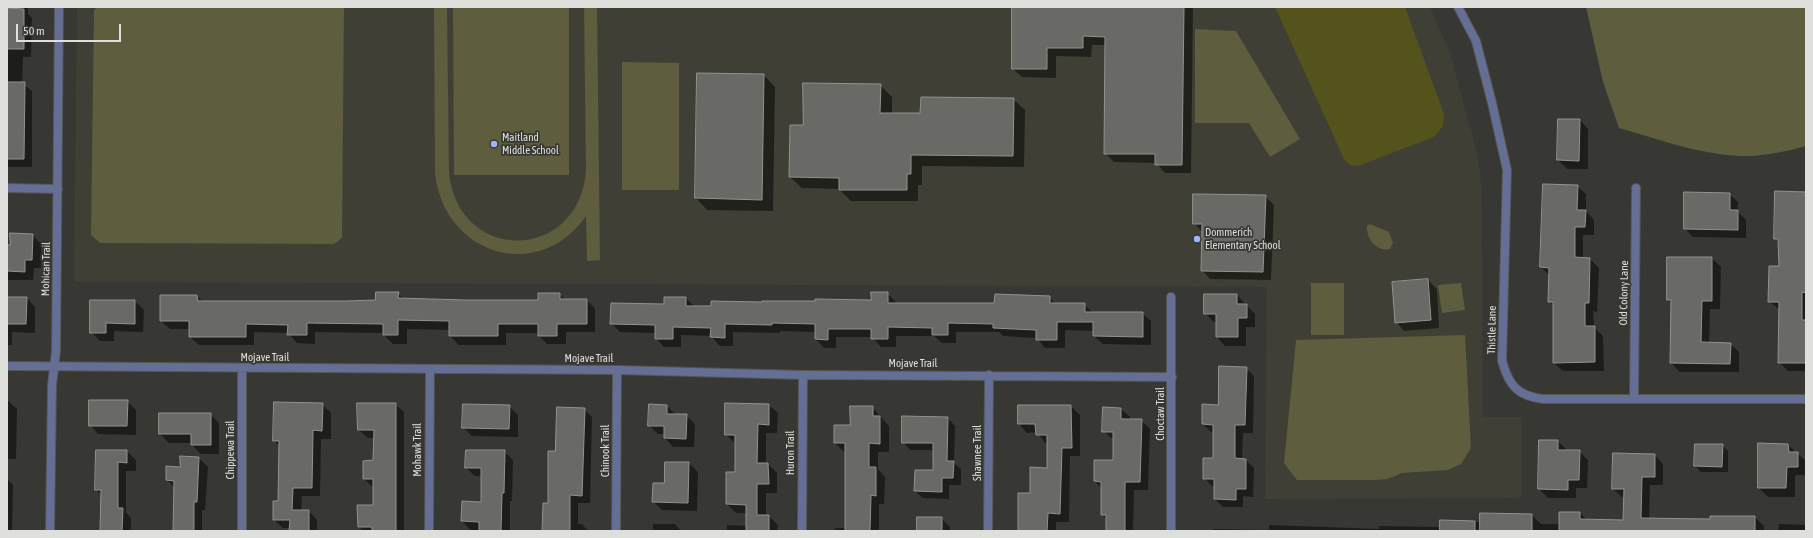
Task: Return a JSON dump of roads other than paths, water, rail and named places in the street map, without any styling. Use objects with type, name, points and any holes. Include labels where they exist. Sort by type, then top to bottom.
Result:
[{"type":"street","name":"Mohican Trail","points":[[50,531],[52,384],[56,351],[59,7]]},
{"type":"street","name":"Thistle Lane","points":[[1458,7],[1476,41],[1507,170],[1502,362],[1506,375],[1515,388],[1522,394],[1543,399],[1806,399]]},
{"type":"street","points":[[7,188],[58,189]]},
{"type":"street","name":"Old Colony Lane","points":[[1634,398],[1636,188]]},
{"type":"street","name":"Choctaw Trail","points":[[1171,297],[1171,531]]},
{"type":"street","name":"Mojave Trail","points":[[7,366],[242,369],[617,370],[803,375],[1172,377]]},
{"type":"street","name":"Chippewa Trail","points":[[242,369],[242,531]]},
{"type":"street","name":"Mohawk Trail","points":[[429,531],[430,369]]},
{"type":"street","name":"Chinook Trail","points":[[616,531],[617,370]]},
{"type":"street","name":"Huron Trail","points":[[802,531],[803,375]]},
{"type":"street","name":"Shawnee Trail","points":[[988,531],[989,376]]},
{"type":"place","name":"Maitland Middle School","points":[[494,144]]},
{"type":"place","name":"Dommerich Elementary School","points":[[1197,239]]}]
